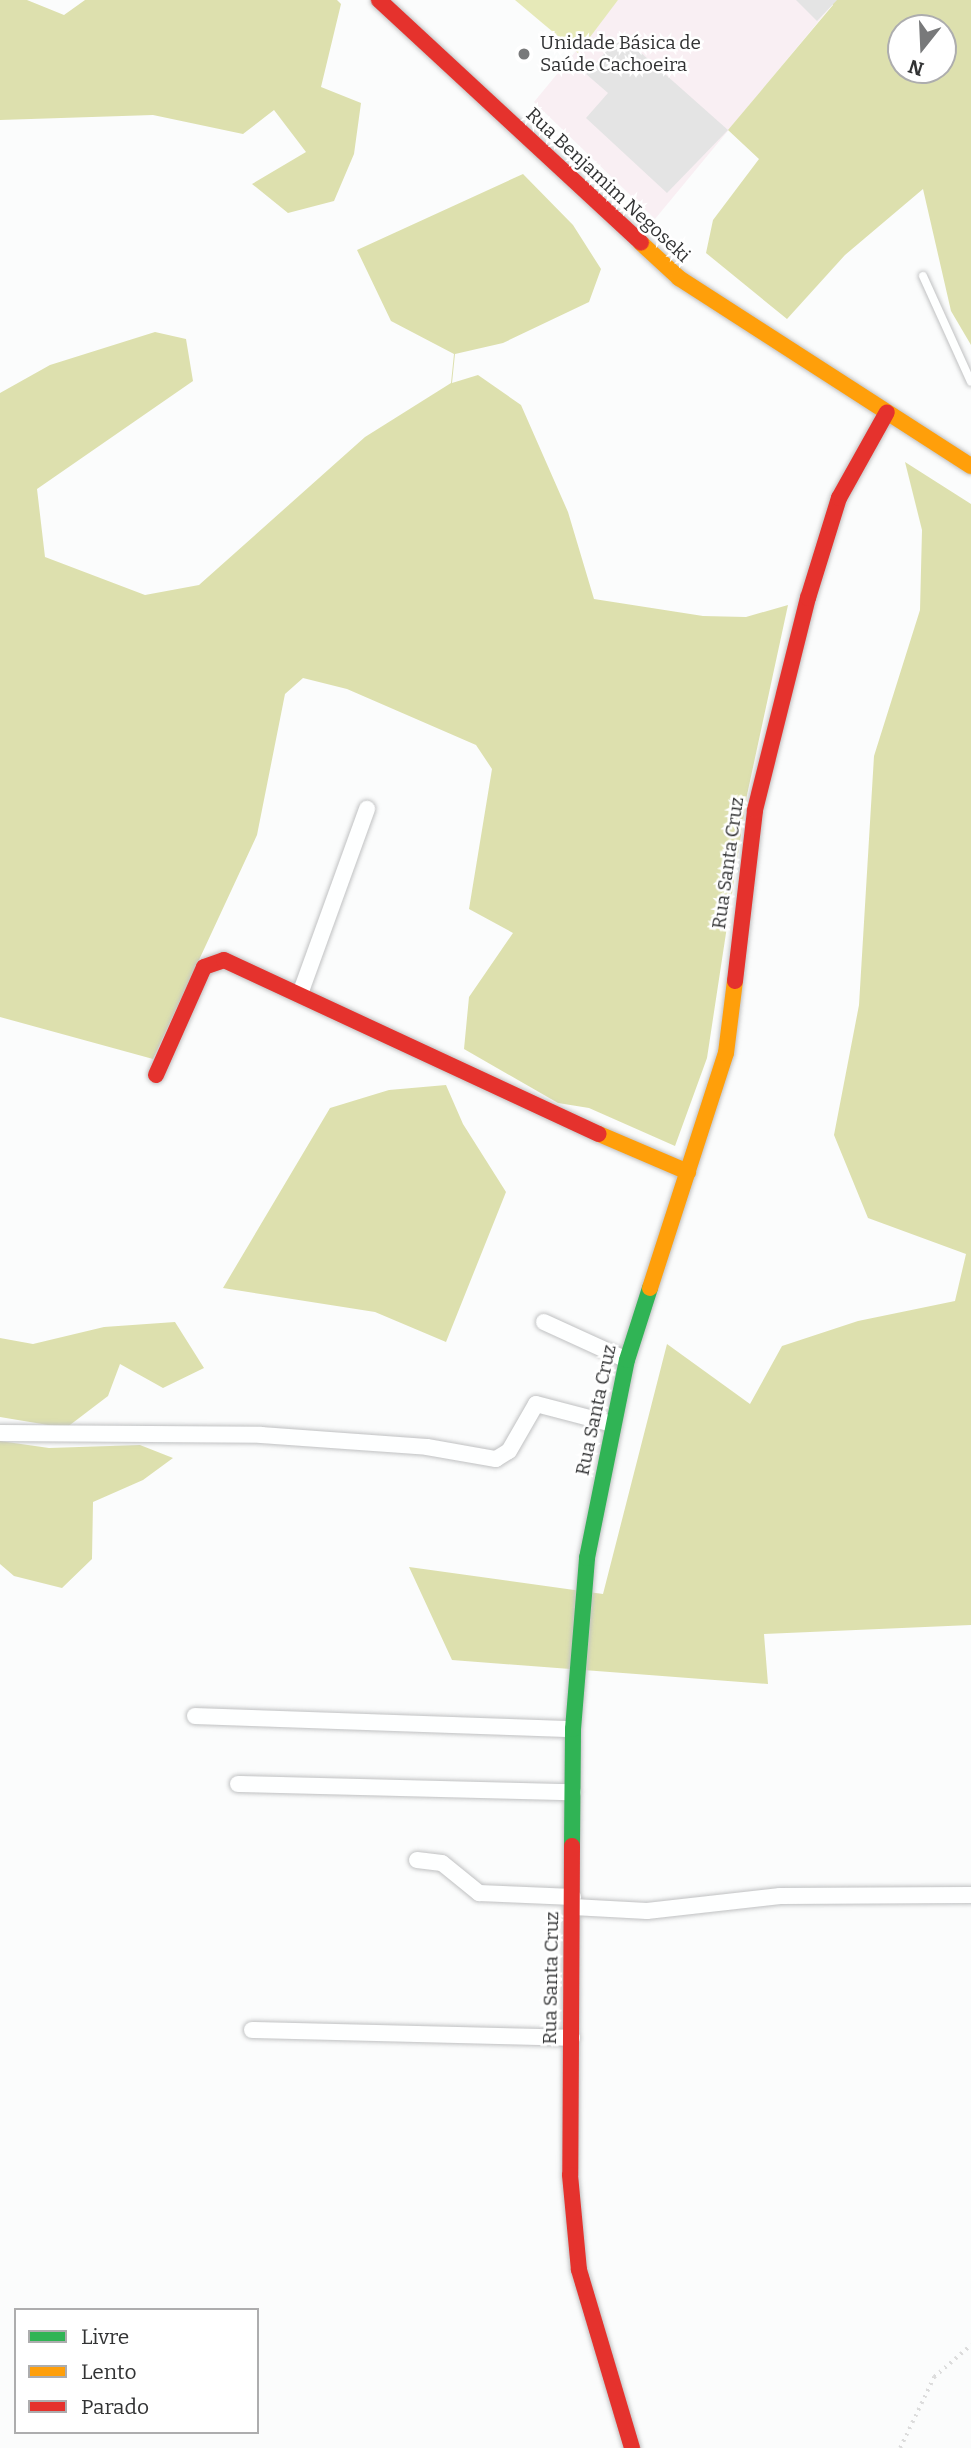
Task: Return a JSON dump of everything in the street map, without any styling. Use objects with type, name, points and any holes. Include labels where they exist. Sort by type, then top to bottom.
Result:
[{"type":"street","name":"Rua Benjamim Negoseki","points":[[379,0],[668,270],[971,466]]},
{"type":"street","name":"Rua Santa Cruz","points":[[632,2448],[579,2270],[570,2175],[573,1729],[587,1558],[627,1360],[726,1053],[755,810],[808,598],[839,498],[887,412]]},
{"type":"street","points":[[300,994],[367,809]]},
{"type":"street","points":[[156,1075],[204,967],[213,961],[236,963],[579,1126],[688,1172]]},
{"type":"street","points":[[544,1322],[627,1360]]},
{"type":"street","points":[[0,1433],[261,1435],[416,1446],[496,1459],[509,1451],[536,1404],[613,1423]]},
{"type":"street","points":[[195,1716],[573,1729]]},
{"type":"street","points":[[239,1784],[573,1791]]},
{"type":"street","points":[[416,1860],[442,1863],[479,1893],[647,1911],[780,1896],[971,1895]]},
{"type":"street","points":[[252,2031],[572,2038]]},
{"type":"lane","points":[[923,276],[971,382]]},
{"type":"path","points":[[900,2448],[934,2377],[971,2344]]},
{"type":"shaded area","points":[[618,0],[829,0],[833,4],[655,219],[534,102]]},
{"type":"green space","points":[[0,0],[27,0],[64,15],[85,0],[337,0],[341,4],[321,87],[361,103],[354,154],[334,201],[288,213],[252,184],[306,152],[274,110],[243,134],[153,115],[0,120]]},
{"type":"green space","points":[[515,0],[618,0],[578,53]]},
{"type":"green space","points":[[829,0],[971,0],[971,345],[951,311],[923,189],[845,255],[787,319],[706,253],[713,220],[759,159],[728,130],[833,5]]},
{"type":"green space","points":[[523,174],[573,225],[601,269],[589,302],[503,343],[455,354],[452,383],[478,375],[521,405],[568,512],[594,599],[703,616],[746,617],[788,605],[747,795],[707,1058],[675,1146],[589,1108],[558,1103],[464,1049],[469,997],[513,933],[469,909],[492,769],[476,745],[347,689],[303,678],[285,694],[257,835],[153,1059],[0,1017],[0,393],[50,365],[155,332],[186,339],[193,381],[37,489],[45,557],[145,595],[199,585],[365,437],[451,383],[454,354],[391,321],[357,250]]},
{"type":"green space","points":[[905,462],[971,504],[971,1625],[764,1634],[768,1684],[452,1660],[409,1567],[603,1594],[667,1344],[750,1404],[782,1346],[858,1321],[955,1301],[966,1254],[868,1218],[834,1135],[859,1005],[874,756],[920,610],[922,530]]},
{"type":"green space","points":[[446,1085],[463,1124],[506,1192],[446,1342],[375,1312],[223,1288],[330,1108],[389,1090]]},
{"type":"green space","points":[[175,1322],[204,1368],[163,1388],[120,1364],[108,1396],[66,1428],[0,1417],[0,1338],[33,1344],[104,1327]]},
{"type":"green space","points":[[0,1441],[49,1448],[140,1445],[173,1458],[143,1480],[93,1502],[92,1559],[62,1588],[14,1576],[0,1564]]},
{"type":"building","points":[[796,0],[837,0],[817,21]]},
{"type":"building","points":[[621,35],[728,130],[667,193],[586,118],[608,93],[586,74]]},
{"type":"traffic: fast","points":[[572,1846],[573,1729],[587,1558],[627,1360],[650,1288]]},
{"type":"traffic: slow","points":[[641,243],[679,278],[971,466]]},
{"type":"traffic: slow","points":[[650,1288],[726,1053],[735,981]]},
{"type":"traffic: slow","points":[[599,1134],[688,1172]]},
{"type":"traffic: jam","points":[[379,0],[641,243]]},
{"type":"traffic: jam","points":[[735,981],[755,810],[808,598],[839,498],[887,412]]},
{"type":"traffic: jam","points":[[156,1075],[204,967],[224,960],[599,1134]]},
{"type":"traffic: jam","points":[[572,1846],[570,2175],[579,2270],[632,2448]]},
{"type":"place","name":"Unidade Básica de Saúde Cachoeira","points":[[524,54]]}]
